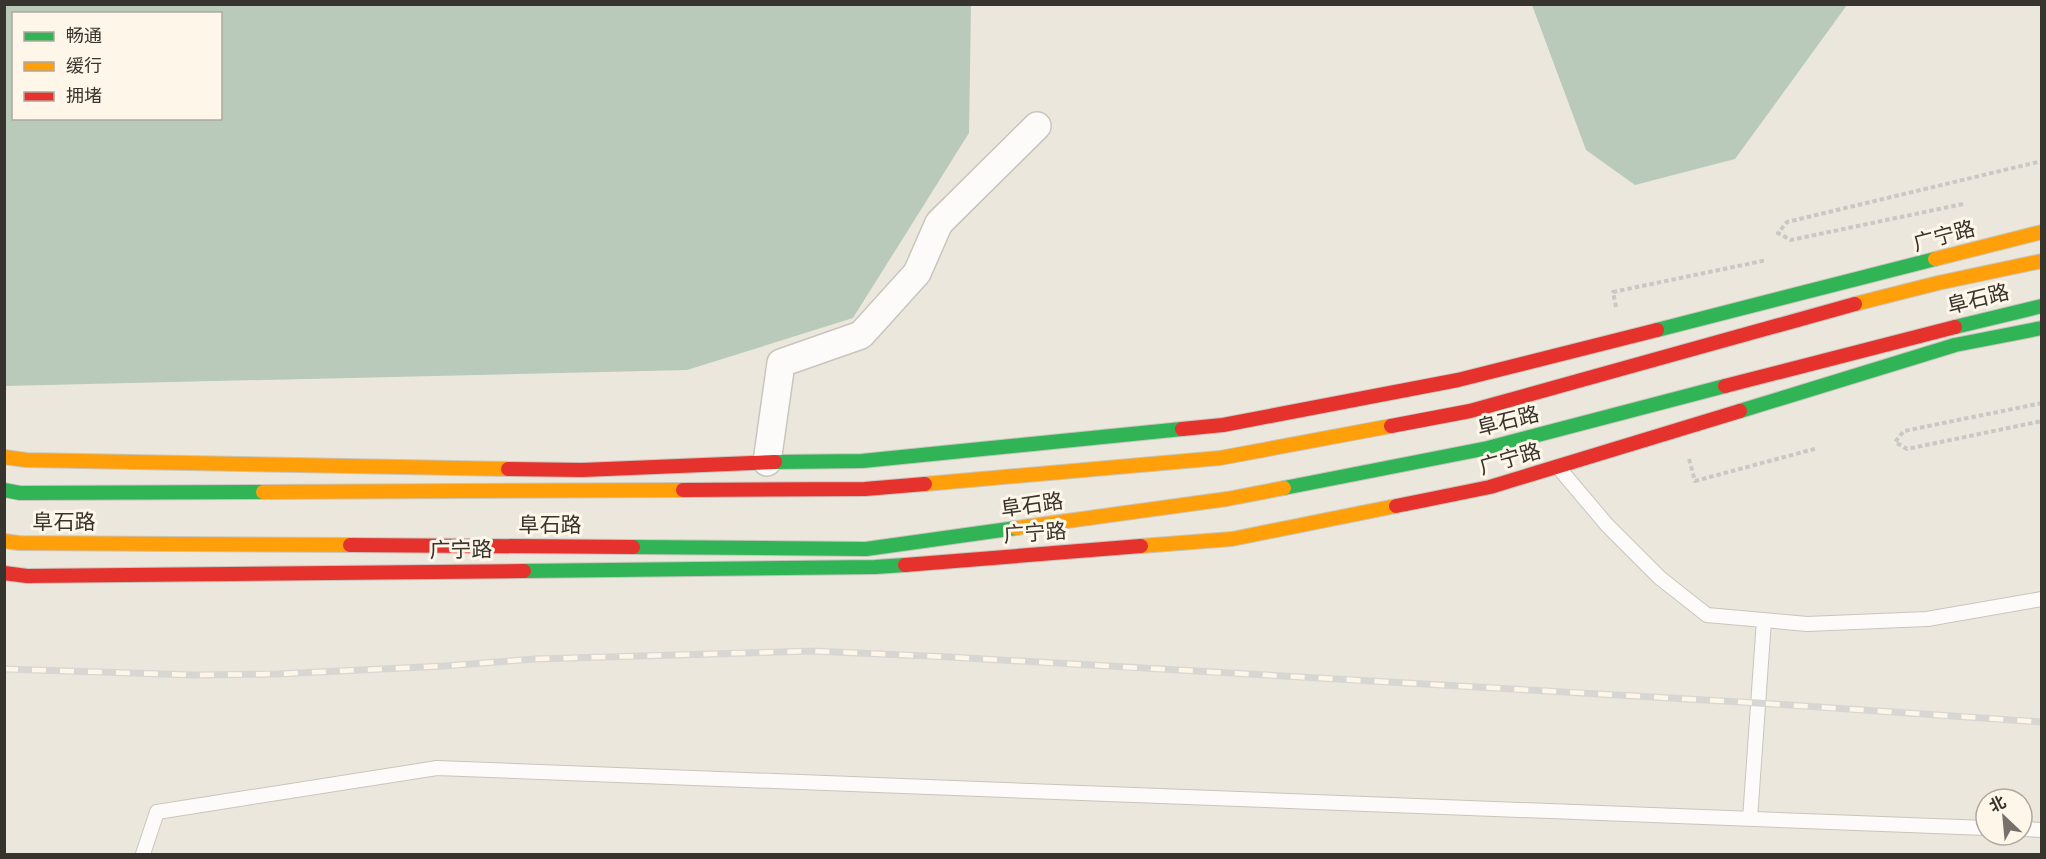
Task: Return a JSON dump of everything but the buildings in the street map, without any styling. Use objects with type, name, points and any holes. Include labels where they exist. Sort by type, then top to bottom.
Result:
[{"type":"main road","name":"广宁路","points":[[4,457],[26,460],[582,470],[767,462],[862,461],[1223,425],[1458,380],[2042,232]]},
{"type":"main road","name":"阜石路","points":[[4,490],[56,492],[865,489],[1220,459],[1470,411],[1844,307],[1938,283],[2042,261]]},
{"type":"main road","name":"阜石路","points":[[4,541],[866,549],[1227,499],[1488,448],[1905,339],[2042,306]]},
{"type":"main road","name":"广宁路","points":[[4,573],[27,576],[875,567],[1232,539],[1490,487],[1955,345],[2042,328]]},
{"type":"street","points":[[767,462],[781,363],[861,335],[917,273],[939,223],[1037,126]]},
{"type":"lane","points":[[1558,467],[1606,525],[1660,578],[1707,615],[1807,624],[1927,619],[2042,599]]},
{"type":"lane","points":[[1750,819],[1764,620]]},
{"type":"lane","points":[[143,855],[157,812],[436,768],[1974,828]]},
{"type":"path","points":[[1963,204],[1791,240],[1778,233],[1787,222],[2042,161]]},
{"type":"path","points":[[1617,316],[1613,292],[1767,260]]},
{"type":"path","points":[[2042,403],[1904,431],[1895,442],[1907,449],[2042,421]]},
{"type":"path","points":[[1688,453],[1695,481],[1818,448]]},
{"type":"green space","points":[[1532,4],[1847,5],[1735,159],[1635,185],[1586,150]]},
{"type":"green space","points":[[4,5],[971,5],[969,133],[853,318],[687,370],[5,386]]},
{"type":"railway","points":[[4,669],[194,675],[278,674],[535,659],[812,651],[1758,703],[2042,722]]},
{"type":"traffic: fast","points":[[1657,330],[1935,259]]},
{"type":"traffic: fast","points":[[1955,327],[2042,306]]},
{"type":"traffic: fast","points":[[1740,411],[1955,345],[2042,328]]},
{"type":"traffic: fast","points":[[1284,488],[1488,448],[1725,386]]},
{"type":"traffic: fast","points":[[775,462],[862,461],[1182,429]]},
{"type":"traffic: fast","points":[[4,490],[20,493],[263,492]]},
{"type":"traffic: fast","points":[[633,547],[866,549],[1016,528]]},
{"type":"traffic: fast","points":[[524,571],[905,565]]},
{"type":"traffic: slow","points":[[1935,259],[2042,232]]},
{"type":"traffic: slow","points":[[1855,304],[1938,283],[2042,261]]},
{"type":"traffic: slow","points":[[925,484],[1220,458],[1391,426]]},
{"type":"traffic: slow","points":[[4,457],[26,460],[508,469]]},
{"type":"traffic: slow","points":[[1016,528],[1227,499],[1284,488]]},
{"type":"traffic: slow","points":[[263,492],[683,490]]},
{"type":"traffic: slow","points":[[1141,546],[1232,539],[1396,506]]},
{"type":"traffic: slow","points":[[4,541],[19,543],[350,545]]},
{"type":"traffic: jam","points":[[1391,426],[1470,411],[1855,304]]},
{"type":"traffic: jam","points":[[1725,386],[1955,327]]},
{"type":"traffic: jam","points":[[1182,429],[1223,425],[1458,380],[1657,330]]},
{"type":"traffic: jam","points":[[1396,506],[1490,487],[1740,411]]},
{"type":"traffic: jam","points":[[508,469],[582,470],[775,462]]},
{"type":"traffic: jam","points":[[683,490],[865,489],[925,484]]},
{"type":"traffic: jam","points":[[350,545],[633,547]]},
{"type":"traffic: jam","points":[[905,565],[1141,546]]},
{"type":"traffic: jam","points":[[4,573],[27,576],[524,571]]}]
